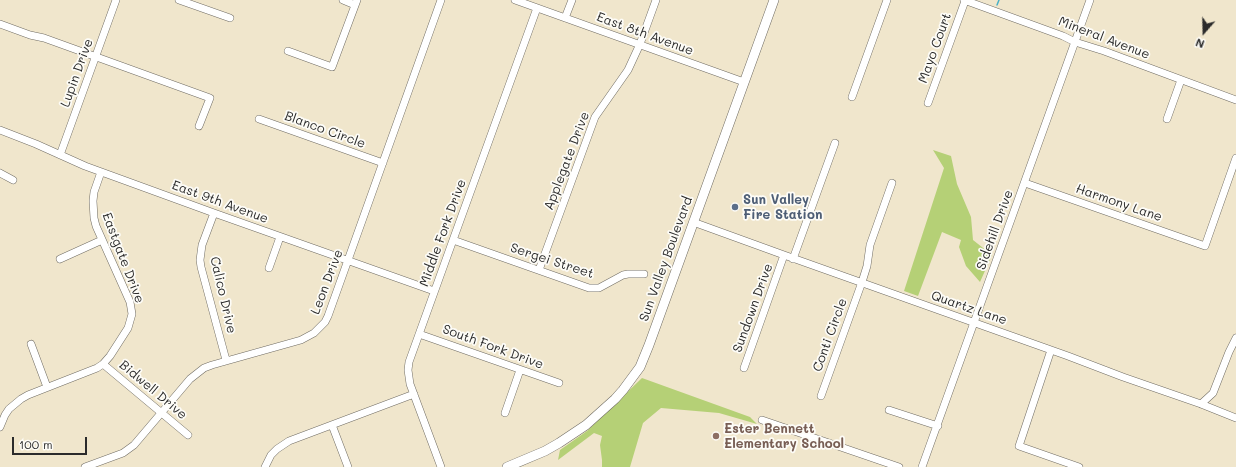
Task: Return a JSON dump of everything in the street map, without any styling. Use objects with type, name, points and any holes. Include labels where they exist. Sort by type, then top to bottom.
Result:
[{"type":"main road","name":"Sun Valley Boulevard","points":[[507,467],[545,451],[574,434],[615,399],[634,376],[643,361],[774,0]]},
{"type":"street","name":"Lupin Drive","points":[[60,155],[116,0]]},
{"type":"street","points":[[179,0],[230,18]]},
{"type":"street","points":[[288,51],[332,67],[356,2],[343,0]]},
{"type":"street","name":"Leon Drive","points":[[85,467],[104,464],[134,445],[190,379],[197,373],[226,360],[301,340],[320,328],[328,316],[441,0]]},
{"type":"street","name":"East 8th Avenue","points":[[515,0],[744,82]]},
{"type":"street","points":[[565,18],[572,0]]},
{"type":"street","name":"Applegate Drive","points":[[539,270],[595,117],[628,70],[640,44],[656,0]]},
{"type":"street","points":[[852,97],[887,0]]},
{"type":"street","name":"Mineral Avenue","points":[[964,0],[1236,100]]},
{"type":"street","name":"Mayo Court","points":[[928,103],[964,0]]},
{"type":"street","name":"Sidehill Drive","points":[[922,467],[1090,0]]},
{"type":"street","name":"Middle Fork Drive","points":[[441,467],[414,394],[409,377],[409,362],[537,8]]},
{"type":"street","points":[[0,24],[30,35],[44,38],[210,98],[200,126]]},
{"type":"street","points":[[1167,120],[1181,80]]},
{"type":"street","name":"Blanco Circle","points":[[259,120],[383,163]]},
{"type":"street","name":"East 9th Avenue","points":[[0,130],[101,172],[434,291]]},
{"type":"street","points":[[793,258],[835,143]]},
{"type":"street","name":"Harmony Lane","points":[[1025,183],[1204,246],[1236,158]]},
{"type":"street","name":"Eastgate Drive","points":[[0,427],[5,415],[14,404],[28,395],[97,368],[103,364],[128,328],[132,314],[129,298],[96,226],[92,209],[94,192],[101,172]]},
{"type":"street","points":[[0,173],[13,180]]},
{"type":"street","name":"Conti Circle","points":[[821,396],[862,282],[867,266],[870,245],[892,183]]},
{"type":"street","name":"Calico Drive","points":[[214,213],[202,245],[200,260],[226,360]]},
{"type":"street","name":"Quartz Lane","points":[[694,222],[1201,404],[1236,418]]},
{"type":"street","points":[[269,268],[280,237]]},
{"type":"street","points":[[60,259],[102,240]]},
{"type":"street","name":"Sergei Street","points":[[453,240],[589,288],[604,286],[623,275],[644,274]]},
{"type":"street","name":"Sundown Drive","points":[[744,368],[784,255]]},
{"type":"street","name":"South Fork Drive","points":[[419,334],[559,383]]},
{"type":"street","points":[[1201,404],[1213,393],[1236,338]]},
{"type":"street","points":[[31,344],[47,387]]},
{"type":"street","points":[[1051,350],[1019,446],[1079,467]]},
{"type":"street","name":"Bidwell Drive","points":[[103,364],[188,435]]},
{"type":"street","points":[[505,413],[520,370]]},
{"type":"street","points":[[266,467],[272,455],[283,444],[289,441],[414,394]]},
{"type":"street","points":[[889,410],[938,426]]},
{"type":"street","points":[[762,420],[899,467]]},
{"type":"street","points":[[332,425],[348,467]]},
{"type":"green space","points":[[933,150],[951,156],[957,184],[971,217],[973,240],[992,255],[980,282],[966,266],[959,247],[961,240],[942,232],[918,296],[904,291],[944,168]]},
{"type":"green space","points":[[642,378],[750,417],[757,424],[719,413],[661,408],[643,423],[630,467],[602,467],[600,445],[602,436],[594,433],[558,460],[560,450],[587,431]]},
{"type":"waterway","points":[[997,5],[999,0]]},
{"type":"place","name":"Sun Valley Fire Station","points":[[735,207]]},
{"type":"place","name":"Ester Bennett Elementary School","points":[[716,436]]}]
